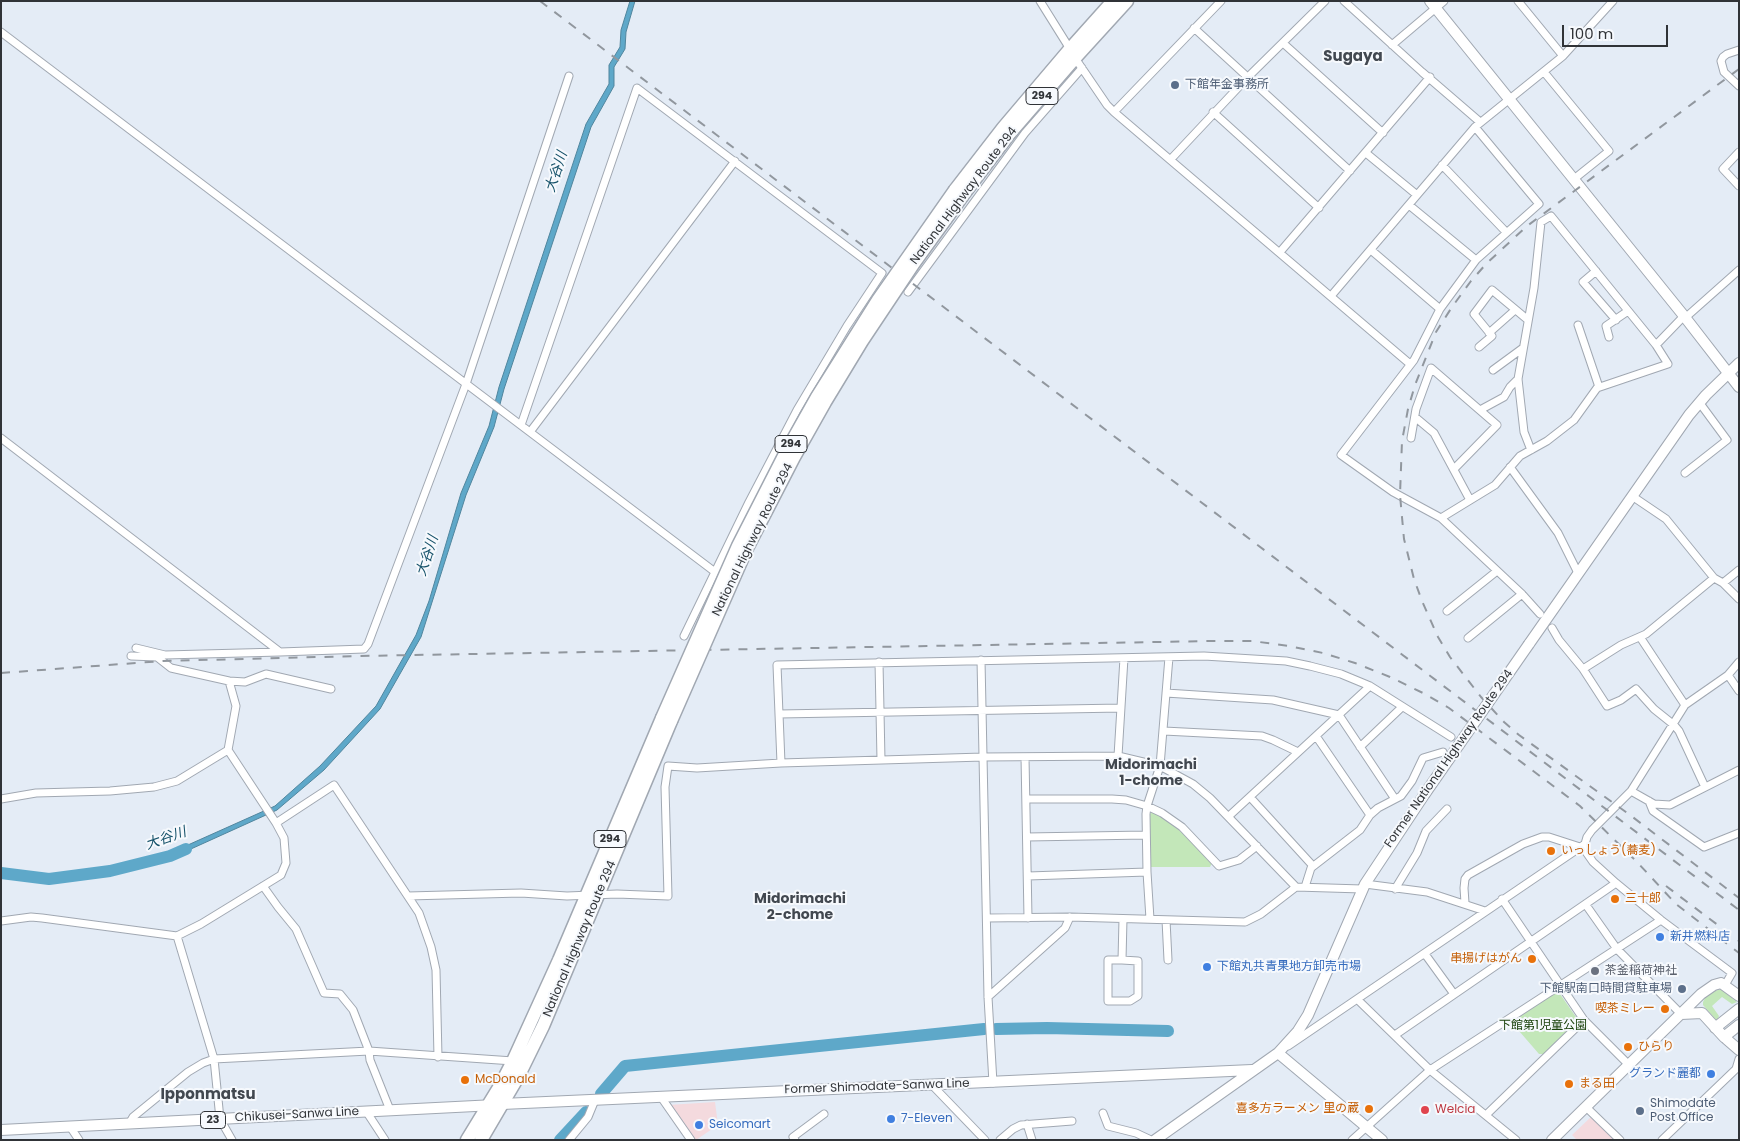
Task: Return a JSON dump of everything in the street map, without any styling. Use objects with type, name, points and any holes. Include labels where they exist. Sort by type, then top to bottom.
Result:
[{"type":"highway","name":"National Highway Route 294","points":[[1075,58],[1114,1]]},
{"type":"highway","name":"National Highway Route 294","points":[[481,1140],[544,1026],[593,895],[667,720],[742,558],[794,457],[862,341],[959,192],[1075,58],[1128,1]]},
{"type":"highway","name":"National Highway Route 294","points":[[468,1140],[513,1062],[593,895]]},
{"type":"street","points":[[1040,1],[1075,58],[1114,112],[1410,364]]},
{"type":"street","points":[[1114,112],[1220,1]]},
{"type":"street","points":[[1171,159],[1213,112],[1325,1]]},
{"type":"street","points":[[1344,1],[1430,77],[1478,125],[1539,204],[1476,260],[1440,309],[1414,360],[1341,455],[1393,492],[1441,518],[1522,594],[1540,614]]},
{"type":"street","points":[[1518,1],[1563,56]]},
{"type":"street","points":[[1331,296],[1478,125],[1563,56],[1613,1]]},
{"type":"street","points":[[1392,45],[1437,3],[1508,100],[1574,179],[1739,387]]},
{"type":"street","points":[[1194,28],[1350,171]]},
{"type":"street","points":[[1,32],[715,572]]},
{"type":"street","points":[[1283,43],[1383,133]]},
{"type":"street","points":[[1739,50],[1727,54],[1721,61],[1724,72],[1739,86]]},
{"type":"street","points":[[908,292],[1024,133],[1075,58]]},
{"type":"street","points":[[1544,72],[1609,151],[1574,179]]},
{"type":"street","points":[[136,648],[165,655],[364,649],[368,644],[468,385],[569,76]]},
{"type":"street","points":[[1280,252],[1430,77]]},
{"type":"street","points":[[520,425],[637,88],[882,273],[847,326],[797,410],[749,502],[684,636]]},
{"type":"street","points":[[1213,112],[1319,208]]},
{"type":"street","points":[[1739,152],[1723,169],[1739,186]]},
{"type":"street","points":[[1366,153],[1417,195]]},
{"type":"street","points":[[530,432],[735,161]]},
{"type":"street","points":[[1442,165],[1506,232]]},
{"type":"street","points":[[1409,204],[1476,260]]},
{"type":"street","points":[[1441,518],[1495,485],[1520,456],[1531,450],[1547,441],[1574,420],[1597,388],[1668,364],[1656,345],[1551,216],[1542,222],[1536,279],[1518,379],[1524,432],[1531,450]]},
{"type":"street","points":[[1371,250],[1440,309]]},
{"type":"street","points":[[1656,345],[1684,317],[1739,270]]},
{"type":"street","points":[[1596,271],[1583,282],[1616,320]]},
{"type":"street","points":[[1479,347],[1492,336],[1474,314],[1492,290],[1528,320]]},
{"type":"street","points":[[1489,333],[1515,310]]},
{"type":"street","points":[[1609,337],[1606,326],[1628,312]]},
{"type":"street","points":[[1578,325],[1599,387]]},
{"type":"street","points":[[1493,370],[1523,348]]},
{"type":"street","name":"Former National Highway Route 294","points":[[1155,1140],[1278,1053],[1298,1031],[1308,1015],[1364,887],[1424,794],[1699,402],[1739,363]]},
{"type":"street","points":[[1411,438],[1415,417],[1431,368],[1497,425],[1454,469]]},
{"type":"street","points":[[1480,410],[1504,397],[1518,379]]},
{"type":"street","points":[[1685,473],[1727,440],[1699,402]]},
{"type":"street","points":[[1415,417],[1434,433],[1470,500]]},
{"type":"street","points":[[1,438],[280,652]]},
{"type":"street","points":[[1510,467],[1558,534],[1578,573]]},
{"type":"street","points":[[1632,496],[1666,519],[1714,578],[1723,583],[1739,599]]},
{"type":"street","points":[[1723,583],[1739,570]]},
{"type":"street","points":[[1447,611],[1497,571]]},
{"type":"street","points":[[1583,669],[1621,645],[1640,637],[1714,578]]},
{"type":"street","points":[[1468,638],[1522,594]]},
{"type":"street","points":[[1552,628],[1559,640],[1583,669],[1607,706],[1621,700],[1636,689],[1654,709],[1674,725],[1679,731],[1705,787]]},
{"type":"street","points":[[1640,637],[1685,705]]},
{"type":"street","points":[[131,656],[157,658],[171,668],[229,681],[245,682],[266,674],[331,689]]},
{"type":"street","points":[[1150,919],[1146,835],[1147,806],[1160,766],[1169,657]]},
{"type":"street","points":[[781,763],[778,665],[1169,657],[1240,657],[1286,661],[1341,674],[1370,686],[1450,737]]},
{"type":"street","points":[[1118,756],[1124,658]]},
{"type":"street","points":[[981,660],[988,997],[993,1083]]},
{"type":"street","points":[[879,662],[881,760]]},
{"type":"street","points":[[1382,1140],[1278,1053],[1582,846],[1592,830],[1631,791],[1685,705],[1728,675],[1739,662]]},
{"type":"street","points":[[1728,675],[1739,691]]},
{"type":"street","points":[[1,921],[31,917],[177,936],[201,924],[280,875],[286,863],[284,838],[275,821],[228,750],[236,706],[229,681]]},
{"type":"street","points":[[1229,816],[1370,686]]},
{"type":"street","points":[[1166,693],[1273,700],[1339,715],[1395,800]]},
{"type":"street","points":[[1360,747],[1402,707]]},
{"type":"street","points":[[779,714],[1121,708]]},
{"type":"street","points":[[1164,731],[1262,736],[1298,752]]},
{"type":"street","points":[[1316,736],[1370,815]]},
{"type":"street","points":[[1,799],[36,793],[110,791],[154,787],[177,781],[228,750]]},
{"type":"street","points":[[1305,887],[1311,868],[1360,830],[1370,815],[1378,808],[1401,796],[1412,781],[1423,758],[1443,752]]},
{"type":"street","points":[[408,896],[521,893],[668,896],[665,787],[668,766],[697,768],[781,763],[983,757],[1118,756],[1160,766],[1193,784],[1210,798],[1296,887]]},
{"type":"street","points":[[1025,758],[1028,918]]},
{"type":"street","points":[[1631,791],[1661,805],[1670,804],[1739,770]]},
{"type":"street","points":[[275,821],[334,785],[419,913],[435,965],[438,1057]]},
{"type":"street","points":[[1250,797],[1314,866]]},
{"type":"street","points":[[1026,799],[1112,799],[1126,800],[1147,806],[1162,813],[1182,828],[1219,866],[1239,860],[1257,846]]},
{"type":"street","points":[[1650,801],[1653,811],[1704,847],[1739,833]]},
{"type":"street","points":[[1396,889],[1417,853],[1426,831],[1447,809]]},
{"type":"street","points":[[1027,837],[1146,835]]},
{"type":"street","points":[[1465,903],[1464,888],[1465,879],[1468,875],[1523,844],[1542,837],[1549,837],[1582,846],[1593,862],[1616,883],[1661,920],[1732,972],[1725,984]]},
{"type":"street","points":[[1028,876],[1147,872]]},
{"type":"street","points":[[1395,1035],[1616,883]]},
{"type":"street","points":[[264,886],[278,908],[296,929],[324,993],[340,994],[353,1010],[390,1110]]},
{"type":"street","points":[[987,918],[1150,919],[1245,922],[1261,914],[1296,887],[1364,887],[1427,892],[1485,911]]},
{"type":"street","points":[[1502,899],[1584,1020],[1629,1065]]},
{"type":"street","points":[[1586,904],[1617,948],[1681,1014],[1702,1014]]},
{"type":"street","points":[[988,997],[1066,928],[1070,918]]},
{"type":"street","points":[[1122,960],[1123,919]]},
{"type":"street","points":[[1166,920],[1168,960]]},
{"type":"street","points":[[1352,1140],[1430,1070],[1661,920]]},
{"type":"street","points":[[177,936],[214,1059],[220,1119],[232,1140]]},
{"type":"street","points":[[1425,954],[1454,994]]},
{"type":"street","points":[[1108,960],[1122,960],[1138,961],[1138,996],[1130,1001],[1108,1001],[1108,960]]},
{"type":"street","points":[[1552,1140],[1701,994],[1717,983],[1725,984],[1739,996]]},
{"type":"street","points":[[1701,994],[1702,1014],[1737,1049],[1734,1060],[1737,1071]]},
{"type":"street","points":[[1358,1000],[1430,1070],[1516,1140]]},
{"type":"street","points":[[1715,1028],[1739,1009]]},
{"type":"street","points":[[1486,1115],[1584,1020]]},
{"type":"street","points":[[1724,1037],[1739,1025]]},
{"type":"street","points":[[129,1124],[133,1117],[188,1072],[214,1059],[369,1051],[513,1062]]},
{"type":"street","points":[[1662,1140],[1737,1071],[1739,1059]]},
{"type":"street","name":"Former Shimodate-Sanwa Line","points":[[502,1104],[1252,1070]]},
{"type":"street","points":[[932,1086],[985,1140]]},
{"type":"street","points":[[661,1097],[691,1140]]},
{"type":"street","points":[[569,1140],[588,1117],[595,1100]]},
{"type":"street","name":"Chikusei-Sanwa Line","points":[[1,1130],[71,1128],[502,1104]]},
{"type":"street","points":[[1586,1107],[1620,1140]]},
{"type":"street","points":[[366,1111],[385,1140]]},
{"type":"street","points":[[1102,1113],[1108,1126],[1136,1133],[1150,1140]]},
{"type":"street","points":[[795,1140],[793,1137],[824,1114]]},
{"type":"street","points":[[1000,1140],[1012,1129],[1021,1125],[1072,1121]]},
{"type":"street","points":[[1027,1124],[1032,1140]]},
{"type":"street","points":[[71,1128],[79,1140]]},
{"type":"shaded area","points":[[715,1102],[718,1125],[696,1140],[694,1140],[668,1105]]},
{"type":"shaded area","points":[[1592,1116],[1615,1140],[1577,1140],[1572,1135]]},
{"type":"green space","points":[[1154,812],[1175,826],[1212,863],[1210,867],[1151,867],[1149,814]]},
{"type":"green space","points":[[1722,990],[1737,1002],[1732,1004],[1722,997],[1712,1006],[1719,1016],[1717,1021],[1703,1005],[1703,1002],[1712,992]]},
{"type":"green space","name":"下館第1児童公園","points":[[1554,993],[1560,994],[1576,1017],[1576,1024],[1544,1054],[1539,1054],[1513,1024],[1513,1021]]},
{"type":"water","points":[[630,1],[635,1],[626,32],[625,49],[614,67],[614,86],[591,127],[504,389],[494,427],[466,495],[421,637],[380,709],[324,770],[277,810],[171,858],[170,853],[275,806],[320,766],[376,706],[416,635],[429,601],[461,493],[489,426],[499,387],[586,124],[609,84],[609,65],[620,47],[621,30]]},
{"type":"waterway","name":"大谷川","points":[[1,873],[49,879],[110,871],[170,856],[186,849]]},
{"type":"waterway","points":[[996,1029],[1047,1028],[1168,1031]]},
{"type":"waterway","points":[[601,1094],[625,1066],[984,1029]]},
{"type":"waterway","points":[[560,1140],[586,1112]]},
{"type":"railway","points":[[540,1],[1739,910]]},
{"type":"railway","points":[[1739,69],[1527,226],[1486,264],[1471,281],[1436,332],[1415,385],[1402,441],[1400,495],[1404,539],[1414,579],[1422,601],[1438,637],[1450,657],[1481,697],[1519,735],[1630,815],[1739,898]]},
{"type":"railway","points":[[1,673],[163,661],[359,656],[1213,641],[1252,641],[1289,646],[1323,653],[1355,663],[1390,677],[1449,708],[1580,806],[1637,862],[1676,904],[1739,953]]},
{"type":"railway","points":[[1666,886],[1739,941]]},
{"type":"place","name":"下館年金事務所","points":[[1175,85]]},
{"type":"place","name":"いっしょう(蕎麦)","points":[[1551,851]]},
{"type":"place","name":"三十郎","points":[[1615,899]]},
{"type":"place","name":"新井燃料店","points":[[1660,937]]},
{"type":"place","name":"串揚げはがん","points":[[1532,959]]},
{"type":"place","name":"下館丸共青果地方卸売市場","points":[[1207,967]]},
{"type":"place","name":"茶釜稲荷神社","points":[[1595,971]]},
{"type":"place","name":"下館駅南口時間貸駐車場","points":[[1682,989]]},
{"type":"place","name":"喫茶ミレー","points":[[1665,1009]]},
{"type":"place","name":"ひらり","points":[[1628,1047]]},
{"type":"place","name":"グランド麗都","points":[[1711,1074]]},
{"type":"place","name":"McDonald","points":[[465,1080]]},
{"type":"place","name":"まる田","points":[[1569,1084]]},
{"type":"place","name":"喜多方ラーメン 里の蔵","points":[[1369,1109]]},
{"type":"place","name":"Welcia","points":[[1425,1110]]},
{"type":"place","name":"Shimodate Post Office","points":[[1640,1111]]},
{"type":"place","name":"7-Eleven","points":[[891,1119]]},
{"type":"place","name":"Seicomart","points":[[699,1125]]},
{"type":"district","name":"Sugaya","points":[[1353,57]]},
{"type":"district","name":"Midorimachi 1-chome","points":[[1151,774]]},
{"type":"district","name":"Midorimachi 2-chome","points":[[800,908]]},
{"type":"district","name":"Ipponmatsu","points":[[208,1095]]}]
